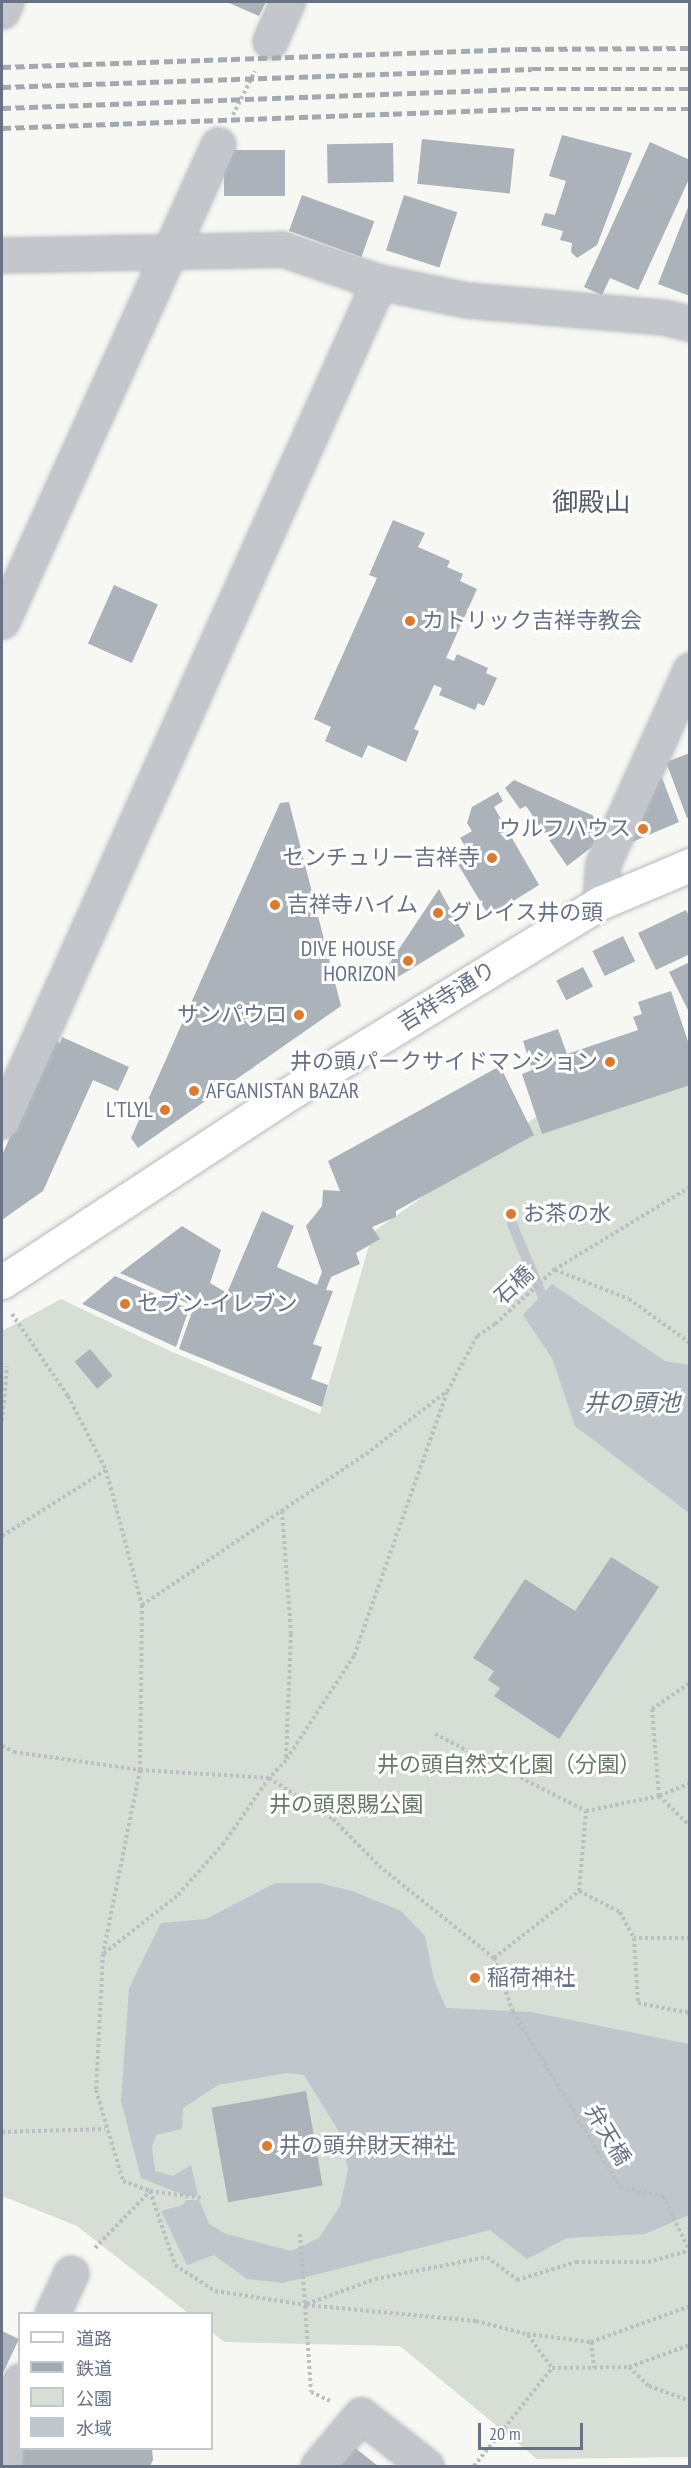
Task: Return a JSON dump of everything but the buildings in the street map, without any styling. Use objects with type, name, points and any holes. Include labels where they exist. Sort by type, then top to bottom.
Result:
[{"type":"main road","name":"吉祥寺通り","points":[[4,1293],[290,1093],[600,903],[690,865]]},
{"type":"street","points":[[2,11],[6,2]]},
{"type":"street","points":[[270,41],[287,2]]},
{"type":"street","points":[[2,621],[218,145]]},
{"type":"street","points":[[2,255],[282,249],[379,282],[467,300],[663,317],[690,323]]},
{"type":"street","points":[[2,1121],[379,282]]},
{"type":"street","points":[[600,903],[603,864],[690,669]]},
{"type":"street","points":[[52,2312],[71,2273]]},
{"type":"street","points":[[5,2466],[9,2402],[18,2385]]},
{"type":"street","points":[[318,2466],[361,2415],[426,2466]]},
{"type":"path","points":[[218,145],[270,41]]},
{"type":"path","name":"石橋","points":[[103,1954],[177,1896],[224,1843],[269,1778],[286,1760],[354,1656],[447,1392],[477,1336],[495,1324],[555,1269],[690,1187]]},
{"type":"path","points":[[555,1269],[628,1299],[690,1343]]},
{"type":"path","points":[[4,1293],[68,1396],[106,1470],[142,1605],[140,1770],[103,1954],[96,2090],[105,2129],[123,2181],[150,2192],[202,2198]]},
{"type":"path","points":[[2,1421],[7,1366]]},
{"type":"path","points":[[142,1605],[282,1511],[447,1392]]},
{"type":"path","points":[[2,1536],[106,1470]]},
{"type":"path","points":[[282,1511],[291,1634],[286,1760]]},
{"type":"path","points":[[690,1683],[652,1709],[659,1796],[690,1826]]},
{"type":"path","points":[[435,1734],[586,1811],[659,1796],[690,1783]]},
{"type":"path","points":[[2,1746],[14,1752],[140,1770],[269,1778],[333,1819],[379,1866],[494,1958],[579,1892],[586,1811]]},
{"type":"path","points":[[579,1892],[620,1912],[634,1938],[639,2003],[690,2013]]},
{"type":"path","points":[[634,1938],[690,1938]]},
{"type":"path","name":"弁天橋","points":[[494,1958],[513,2012],[620,2187],[663,2196],[689,2251]]},
{"type":"path","points":[[2,2132],[105,2129]]},
{"type":"path","points":[[71,2273],[150,2192]]},
{"type":"path","points":[[150,2192],[175,2265],[215,2291],[306,2305],[476,2321],[527,2334],[591,2342],[690,2306]]},
{"type":"path","points":[[300,2234],[311,2392],[361,2415]]},
{"type":"path","points":[[306,2305],[375,2279],[487,2257],[517,2280],[576,2262],[648,2262],[689,2251]]},
{"type":"path","points":[[527,2334],[552,2368]]},
{"type":"path","points":[[591,2342],[594,2368]]},
{"type":"path","points":[[552,2368],[630,2367],[690,2346]]},
{"type":"path","points":[[630,2367],[649,2386],[690,2401]]},
{"type":"path","points":[[474,2466],[552,2368]]},
{"type":"green space","name":"井の頭恩賜公園","points":[[689,1057],[689,2457],[537,2459],[400,2346],[224,2342],[213,2333],[213,2312],[187,2312],[77,2226],[2,2196],[2,1331],[61,1299],[170,1351],[320,1414],[373,1232],[553,1105]]},
{"type":"water","name":"井の頭池","points":[[552,1284],[665,1361],[689,1365],[689,1513],[575,1426],[552,1358],[523,1315]]},
{"type":"water","points":[[275,1883],[319,1883],[352,1891],[401,1911],[425,1936],[434,1980],[446,2008],[531,2012],[689,2044],[689,2215],[645,2234],[567,2238],[527,2259],[490,2230],[283,2283],[247,2279],[214,2255],[187,2265],[161,2211],[183,2205],[186,2200],[199,2200],[209,2224],[226,2234],[291,2251],[319,2238],[340,2206],[348,2169],[339,2132],[304,2075],[286,2073],[218,2085],[183,2108],[182,2129],[156,2135],[152,2147],[155,2171],[173,2176],[191,2165],[198,2196],[186,2196],[141,2178],[121,2101],[129,1988],[161,1923],[206,1919]]},
{"type":"waterway","points":[[512,1224],[542,1295]]},
{"type":"railway","points":[[2,67],[518,49],[690,48]]},
{"type":"railway","points":[[2,87],[532,69],[690,69]]},
{"type":"railway","points":[[2,108],[517,89],[690,89]]},
{"type":"railway","points":[[2,128],[519,109],[690,109]]},
{"type":"place","name":"カトリック吉祥寺教会","points":[[410,621]]},
{"type":"place","name":"ウルフハウス","points":[[643,829]]},
{"type":"place","name":"センチュリー吉祥寺","points":[[492,858]]},
{"type":"place","name":"吉祥寺ハイム","points":[[275,905]]},
{"type":"place","name":"グレイス井の頭","points":[[438,913]]},
{"type":"place","name":"DIVE HOUSE HORIZON","points":[[408,961]]},
{"type":"place","name":"サンパウロ","points":[[299,1015]]},
{"type":"place","name":"井の頭パークサイドマンション","points":[[610,1062]]},
{"type":"place","name":"AFGANISTAN BAZAR","points":[[194,1091]]},
{"type":"place","name":"L'TLYL","points":[[165,1110]]},
{"type":"place","name":"お茶の水","points":[[511,1214]]},
{"type":"place","name":"セブン-イレブン","points":[[125,1304]]},
{"type":"place","name":"稲荷神社","points":[[475,1978]]},
{"type":"place","name":"井の頭弁財天神社","points":[[267,2146]]},
{"type":"district","name":"御殿山","points":[[591,502]]},
{"type":"park label","name":"井の頭自然文化園（分園）","points":[[509,1765]]}]
